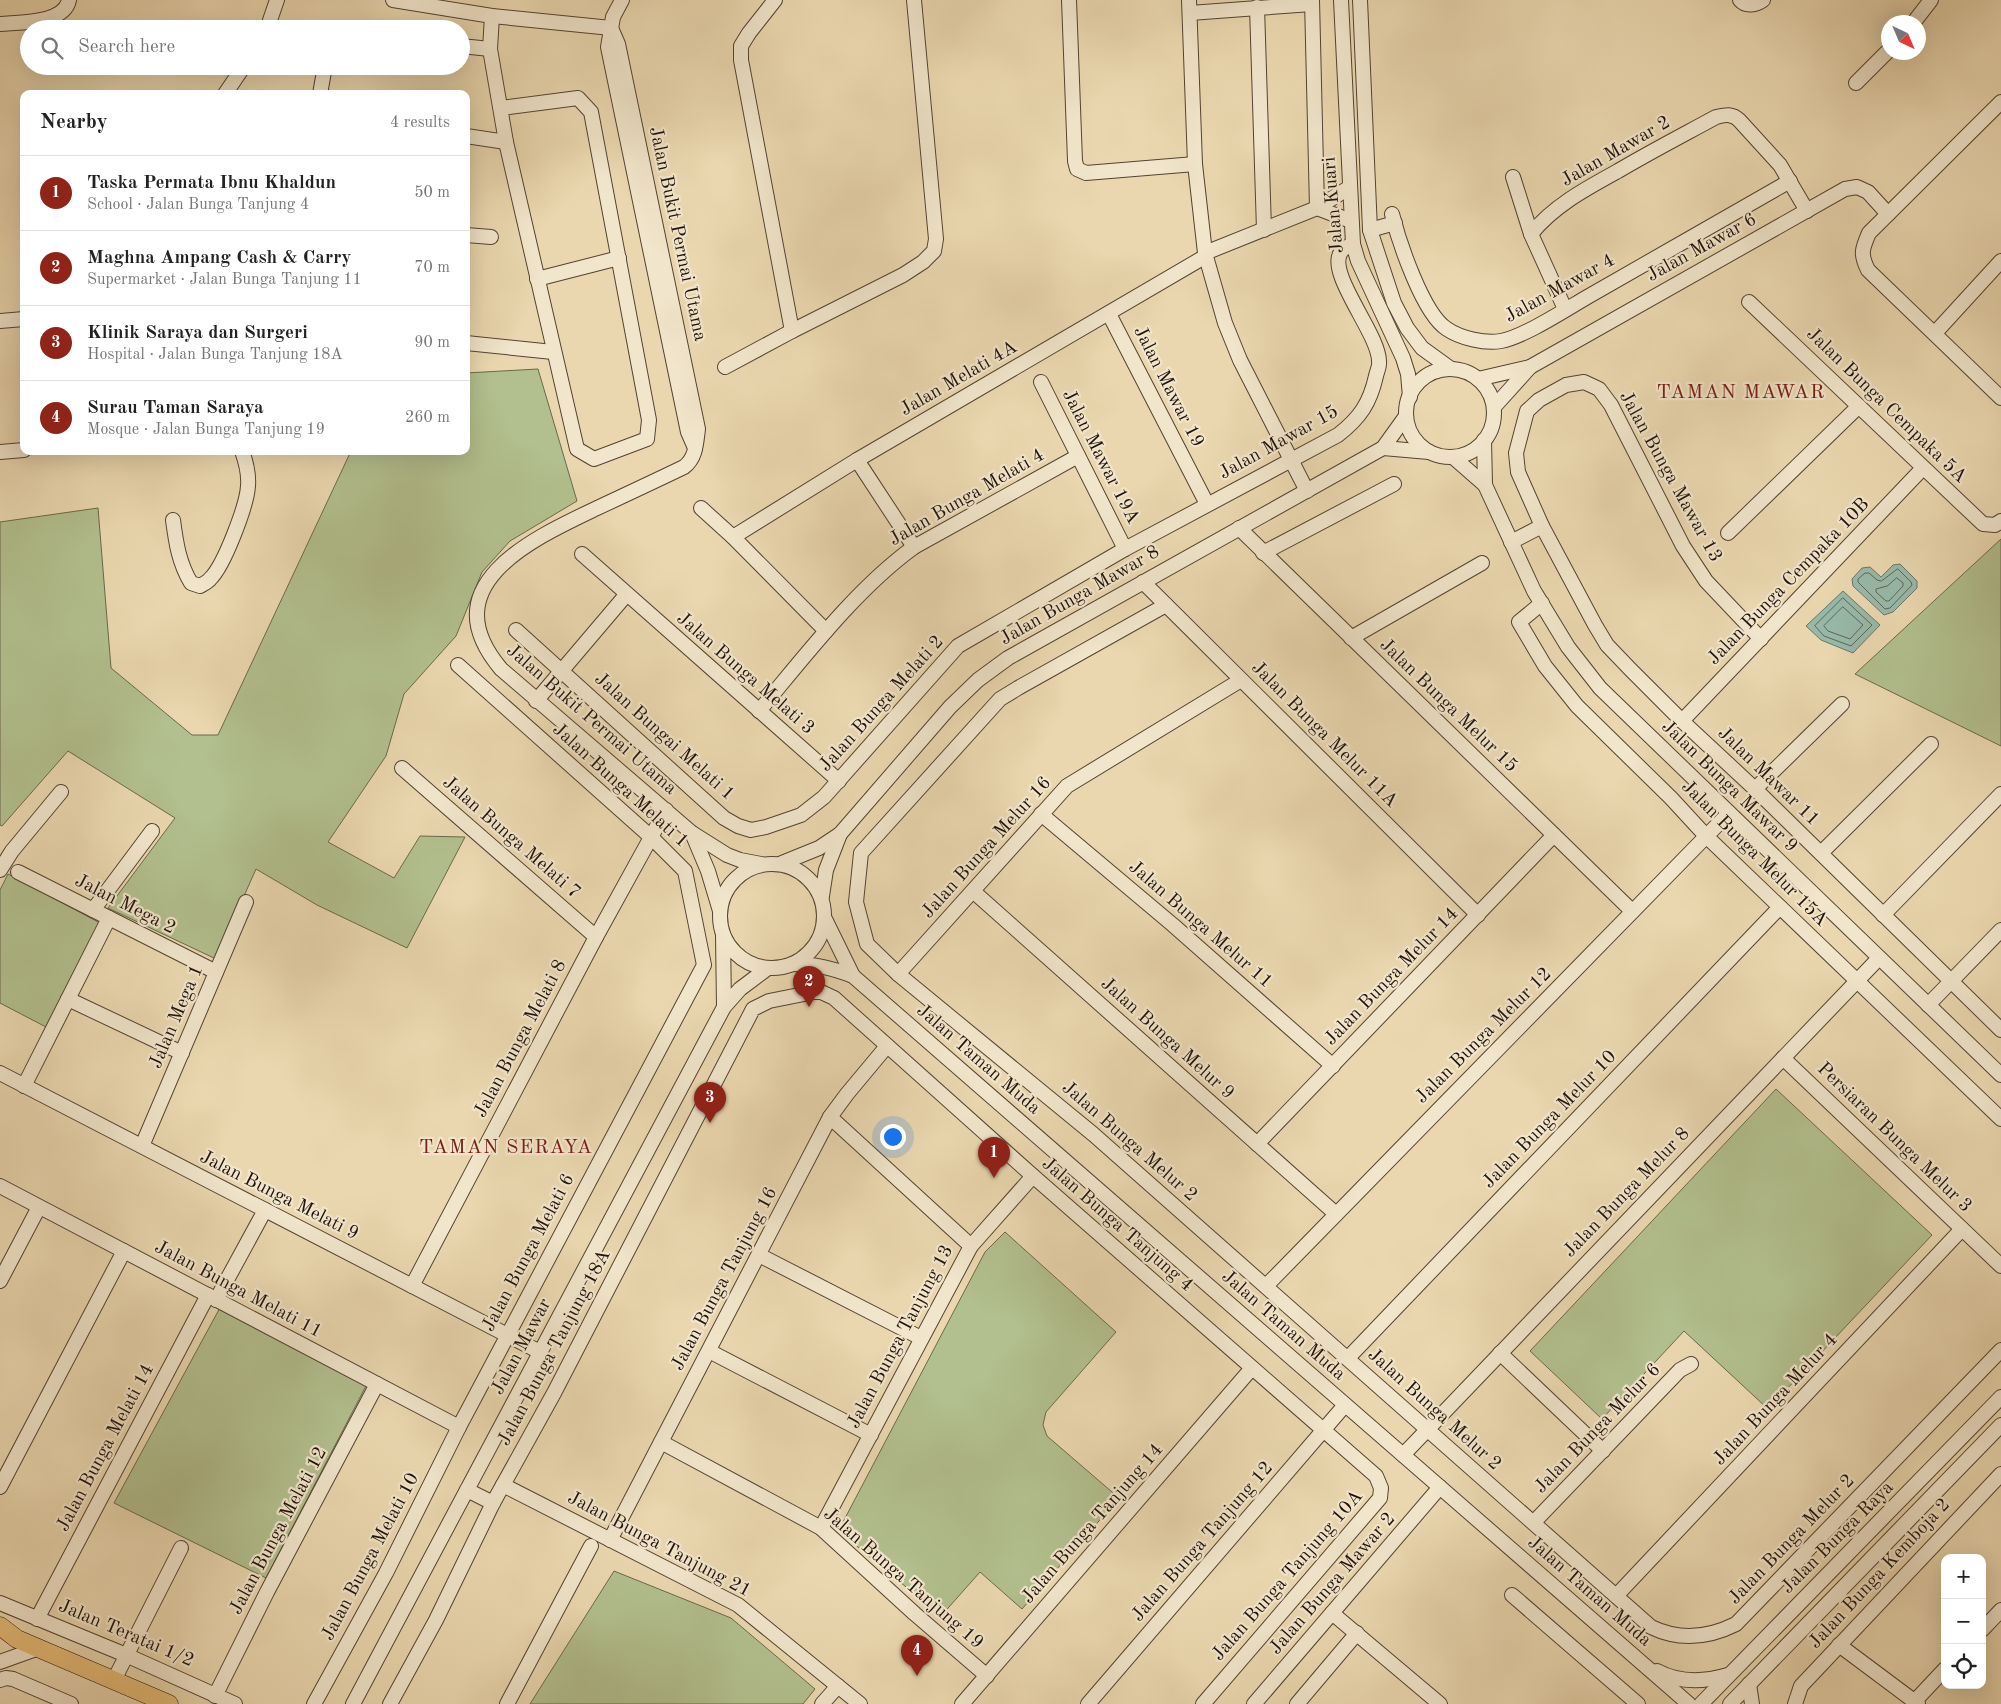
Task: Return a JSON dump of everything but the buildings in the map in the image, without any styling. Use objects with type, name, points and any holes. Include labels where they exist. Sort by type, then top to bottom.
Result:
[{"type":"main road","points":[[0,1626],[9,1640],[39,1648],[169,1704]]},
{"type":"street","points":[[31,20],[54,17],[65,10],[68,0]]},
{"type":"street","points":[[270,20],[277,0]]},
{"type":"street","points":[[393,0],[492,16],[611,28]]},
{"type":"street","name":"Jalan Bukit Permai Utama","points":[[622,0],[613,17],[608,47],[686,422],[695,448],[694,456],[684,467],[546,532],[515,552],[490,579],[481,595],[476,612],[477,628],[490,656],[501,669],[692,833],[727,855],[760,864]]},
{"type":"street","points":[[775,0],[741,46],[741,60],[792,331]]},
{"type":"street","points":[[724,367],[903,275],[924,262],[934,251],[936,239],[914,0]]},
{"type":"street","points":[[1069,0],[1075,161],[1077,168],[1086,172],[1195,164]]},
{"type":"street","name":"Jalan Kuari","points":[[1341,0],[1353,244],[1358,262],[1403,358],[1408,374],[1410,397]]},
{"type":"street","name":"Jalan Kuari","points":[[1360,0],[1370,230],[1394,303],[1406,328],[1422,348],[1451,369]]},
{"type":"street","points":[[1740,0],[1742,3],[1758,2]]},
{"type":"street","points":[[1919,15],[1931,0]]},
{"type":"street","points":[[1307,491],[1293,460],[1240,360],[1226,323],[1205,254],[1195,164],[1189,6],[1257,7],[1312,2],[1317,208],[1351,221]]},
{"type":"street","points":[[1257,7],[1264,230]]},
{"type":"street","points":[[492,16],[490,49],[506,142],[553,352],[577,449],[594,459],[647,439],[649,420],[591,112],[578,98],[501,108]]},
{"type":"street","points":[[0,24],[20,21]]},
{"type":"street","points":[[470,47],[490,49]]},
{"type":"street","points":[[1856,83],[1881,58]]},
{"type":"street","points":[[228,90],[238,75]]},
{"type":"street","points":[[321,90],[323,75]]},
{"type":"street","points":[[2001,102],[1868,233],[1862,250],[1863,260],[1868,270],[2001,398]]},
{"type":"street","name":"Jalan Mawar 2","points":[[1531,234],[1540,222],[1552,212],[1590,186],[1716,117],[1727,115],[1734,116],[1739,120],[1780,165],[1790,181]]},
{"type":"street","points":[[470,137],[506,142]]},
{"type":"street","points":[[1513,177],[1531,234],[1566,309]]},
{"type":"street","points":[[1790,181],[1807,211]]},
{"type":"street","name":"Jalan Mawar 4","points":[[1370,230],[1393,219],[1401,245],[1430,311],[1447,330],[1466,337],[1501,341],[1517,336],[1566,309],[1790,181]]},
{"type":"street","name":"Jalan Melati 4A","points":[[733,538],[857,460],[1108,314],[1205,254],[1317,208],[1350,186]]},
{"type":"street","name":"Jalan Mawar 6","points":[[1478,379],[1530,367],[1845,189],[1858,187],[1868,192],[1888,214]]},
{"type":"street","points":[[470,235],[491,237]]},
{"type":"street","name":"Jalan Mawar 15","points":[[1125,549],[1338,435],[1364,411],[1373,389],[1380,362],[1376,343],[1349,296],[1339,267],[1338,258],[1342,250],[1353,244]]},
{"type":"street","points":[[537,279],[619,258]]},
{"type":"street","points":[[1934,332],[2001,262]]},
{"type":"street","name":"Jalan Bunga Cempaka 5A","points":[[1749,302],[1983,524],[1995,525],[2001,521]]},
{"type":"street","name":"Jalan Mawar 19","points":[[1108,314],[1207,504]]},
{"type":"street","points":[[0,321],[20,319]]},
{"type":"street","points":[[470,343],[553,352]]},
{"type":"street","name":"Jalan Mawar 6","points":[[1494,407],[1530,367]]},
{"type":"street","points":[[1383,448],[1429,452],[1453,457],[1476,449],[1490,430],[1494,419],[1494,407],[1486,387],[1478,379],[1466,372],[1451,369],[1438,371],[1426,376],[1416,385],[1410,397],[1406,416],[1410,430],[1418,443],[1429,452]]},
{"type":"street","name":"Jalan Mawar 19A","points":[[1041,382],[1125,549]]},
{"type":"street","name":"Jalan Bunga Mawar 13","points":[[1527,411],[1539,400],[1566,385],[1584,382],[1599,389],[1611,405],[1671,524],[1706,581],[1761,639]]},
{"type":"street","points":[[1728,533],[1859,406]]},
{"type":"street","name":"Jalan Mawar 11","points":[[1527,411],[1516,453],[1518,472],[1542,526],[1607,645],[1682,721],[1755,789],[2001,1030]]},
{"type":"street","name":"Jalan Bunga Mawar 8","points":[[782,864],[819,848],[840,834],[950,707],[978,680],[1008,658],[1383,448],[1406,416]]},
{"type":"street","name":"Jalan Bunga Mawar 9","points":[[1484,440],[1485,485],[1511,542],[1542,603],[1568,647],[1600,688],[2001,1075]]},
{"type":"street","points":[[0,452],[20,450]]},
{"type":"street","points":[[173,520],[177,550],[184,572],[191,583],[200,586],[211,579],[239,524],[248,486],[247,464],[244,455]]},
{"type":"street","name":"Jalan Bunga Melati 4","points":[[759,711],[826,631],[887,567],[914,547],[1078,456]]},
{"type":"street","name":"Jalan Bunga Mawar 9","points":[[1453,457],[1485,485]]},
{"type":"street","points":[[857,460],[914,547]]},
{"type":"street","name":"Jalan Bunga Cempaka 10B","points":[[1682,721],[1923,468]]},
{"type":"street","points":[[1263,553],[1394,484]]},
{"type":"street","points":[[701,508],[826,631]]},
{"type":"street","points":[[1511,542],[1542,526]]},
{"type":"street","name":"Jalan Bunga Melur 15","points":[[1239,528],[1632,911]]},
{"type":"street","name":"Jalan Bunga Melati 2","points":[[801,815],[813,807],[839,781],[958,646],[1125,549]]},
{"type":"street","name":"Jalan Bunga Melati 3","points":[[582,554],[626,595],[839,781]]},
{"type":"street","points":[[1351,638],[1482,563]]},
{"type":"street","name":"Jalan Bunga Melur 11A","points":[[1143,582],[1478,915]]},
{"type":"street","points":[[536,700],[626,595]]},
{"type":"street","name":"Jalan Bunga Melur 15A","points":[[1542,603],[1519,622],[1545,666],[1577,706],[1706,836],[2001,1119]]},
{"type":"street","name":"Jalan Bunga Melur 2","points":[[1166,605],[1000,699],[861,853],[856,902],[867,944],[898,974],[1093,1134],[1651,1627],[1675,1636],[1706,1636],[1722,1632],[1736,1624],[2001,1350]]},
{"type":"street","name":"Jalan Bungai Melati 1","points":[[516,630],[724,818],[738,826],[751,830],[801,815]]},
{"type":"street","name":"Jalan Bunga Melati 1","points":[[458,665],[651,837],[685,871],[704,965]]},
{"type":"street","name":"Jalan Bunga Melur 16","points":[[898,974],[974,892],[1067,786],[1241,680]]},
{"type":"street","points":[[1755,789],[1842,704]]},
{"type":"street","points":[[1821,854],[1932,744]]},
{"type":"street","name":"Jalan Bunga Melati 7","points":[[402,768],[596,937]]},
{"type":"street","points":[[0,870],[12,851],[60,792]]},
{"type":"street","points":[[1883,915],[2001,794]]},
{"type":"street","name":"Jalan Bunga Melati 8","points":[[412,1286],[596,937],[666,810]]},
{"type":"street","name":"Jalan Bunga Melur 12","points":[[1266,1286],[1729,813]]},
{"type":"street","name":"Jalan Bunga Melur 11","points":[[1041,814],[1333,1066]]},
{"type":"street","points":[[93,910],[152,831]]},
{"type":"street","name":"Jalan Bukit Permai Utama","points":[[692,833],[708,871],[720,911]]},
{"type":"street","name":"Jalan Bunga Mawar 8","points":[[822,896],[826,870],[840,834]]},
{"type":"street","name":"Jalan Bunga Melur 14","points":[[1257,1144],[1554,835]]},
{"type":"street","points":[[760,864],[782,864],[799,870],[812,881],[822,896],[825,919],[822,934],[815,946],[805,957],[780,968],[768,968],[746,961],[729,946],[724,936],[720,911],[722,898],[728,886],[737,876],[760,864]]},
{"type":"street","name":"Jalan Mega 2","points":[[18,872],[216,972]]},
{"type":"street","name":"Jalan Bunga Melur 9","points":[[974,892],[1336,1214]]},
{"type":"street","name":"Jalan Mega 1","points":[[142,1146],[246,902]]},
{"type":"street","name":"Jalan Bunga Melur 10","points":[[1348,1358],[1780,907]]},
{"type":"street","points":[[24,1086],[109,918]]},
{"type":"street","name":"Jalan Taman Muda","points":[[825,919],[853,976]]},
{"type":"street","points":[[1928,1005],[2001,930]]},
{"type":"street","name":"Jalan Mawar","points":[[724,936],[724,1007]]},
{"type":"street","name":"Jalan Bunga Melur 8","points":[[1402,1454],[1879,958]]},
{"type":"street","name":"Jalan Taman Muda","points":[[792,964],[824,966],[853,976],[1689,1704]]},
{"type":"street","name":"Jalan Bunga Melati 6","points":[[459,1427],[704,965]]},
{"type":"street","name":"Jalan Mawar","points":[[353,1704],[724,1007],[740,989],[768,968]]},
{"type":"street","name":"Jalan Bunga Tanjung 4","points":[[753,1009],[769,1001],[819,992],[834,998],[1033,1176],[1324,1429]]},
{"type":"street","points":[[68,999],[182,1053]]},
{"type":"street","name":"Jalan Bunga Tanjung 18A","points":[[390,1704],[436,1620],[493,1503],[554,1393],[753,1009]]},
{"type":"street","name":"Jalan Bunga Tanjung 16","points":[[610,1540],[830,1117],[887,1046]]},
{"type":"street","name":"Persiaran Bunga Melur 3","points":[[1783,1058],[2001,1266]]},
{"type":"street","name":"Jalan Bunga Melati 9","points":[[0,1074],[540,1352]]},
{"type":"street","points":[[830,1117],[971,1246]]},
{"type":"street","name":"Jalan Bunga Tanjung 13","points":[[821,1528],[971,1246],[1033,1176]]},
{"type":"street","name":"Jalan Bunga Melati 11","points":[[0,1186],[459,1427]]},
{"type":"street","points":[[0,1281],[39,1207]]},
{"type":"street","name":"Jalan Bunga Melati 14","points":[[37,1619],[212,1297],[265,1210]]},
{"type":"street","name":"Jalan Bunga Melur 4","points":[[1616,1596],[1962,1229]]},
{"type":"street","points":[[0,1487],[124,1251]]},
{"type":"street","points":[[759,1255],[921,1338]]},
{"type":"street","points":[[709,1351],[871,1436]]},
{"type":"street","points":[[1500,1353],[1603,1451]]},
{"type":"street","name":"Jalan Bunga Melur 6","points":[[1534,1522],[1680,1370],[1692,1364]]},
{"type":"street","name":"Jalan Bunga Tanjung 14","points":[[962,1704],[1252,1368]]},
{"type":"street","name":"Jalan Bunga Melati 12","points":[[215,1696],[267,1592],[377,1384]]},
{"type":"street","name":"Jalan Bunga Raya","points":[[1701,1704],[2001,1397]]},
{"type":"street","name":"Jalan Bunga Tanjung 12","points":[[1088,1704],[1345,1405]]},
{"type":"street","name":"Jalan Bunga Raya","points":[[1730,1704],[2001,1425]]},
{"type":"street","name":"Jalan Bunga Melati 10","points":[[314,1704],[386,1573],[459,1427]]},
{"type":"street","name":"Jalan Bunga Tanjung 10A","points":[[1203,1704],[1380,1498],[1381,1488],[1376,1476],[1324,1429]]},
{"type":"street","name":"Jalan Bunga Tanjung 19","points":[[662,1442],[821,1528],[915,1614],[987,1676]]},
{"type":"street","name":"Jalan Bunga Kemboja 2","points":[[1795,1704],[1801,1686],[2001,1474]]},
{"type":"street","name":"Jalan Bunga Tanjung 21","points":[[503,1485],[738,1605],[860,1704]]},
{"type":"street","name":"Jalan Bunga Mawar 2","points":[[1254,1704],[1440,1488]]},
{"type":"street","points":[[467,1490],[493,1503]]},
{"type":"street","points":[[507,1704],[591,1546]]},
{"type":"street","points":[[114,1680],[181,1548]]},
{"type":"street","points":[[1512,1595],[1638,1704]]},
{"type":"street","name":"Jalan Teratai 1/2","points":[[0,1603],[126,1655],[235,1704]]},
{"type":"street","points":[[1986,1626],[2001,1610]]},
{"type":"street","points":[[1332,1613],[1440,1704]]},
{"type":"street","points":[[1296,1704],[1357,1634]]},
{"type":"street","points":[[1839,1645],[1916,1703],[1941,1674]]},
{"type":"street","points":[[0,1662],[39,1648]]},
{"type":"street","points":[[1643,1664],[1667,1676],[1685,1680],[1702,1680],[1729,1674]]},
{"type":"street","points":[[6,1680],[72,1704]]},
{"type":"street","points":[[1750,1684],[1752,1704]]},
{"type":"street","points":[[822,1704],[838,1686]]},
{"type":"green space","points":[[538,369],[577,501],[510,541],[482,572],[456,636],[404,694],[386,756],[328,842],[394,878],[420,836],[465,837],[407,948],[317,905],[256,869],[216,959],[108,908],[175,818],[68,751],[2,826],[0,825],[0,522],[98,508],[111,668],[192,735],[218,735],[349,455],[470,455],[470,373]]},
{"type":"green space","points":[[2001,539],[2001,746],[1855,674]]},
{"type":"green space","points":[[8,874],[100,923],[46,1027],[0,1003],[0,890]]},
{"type":"green space","points":[[1776,1089],[1932,1235],[1768,1409],[1684,1331],[1602,1419],[1530,1351]]},
{"type":"green space","points":[[1005,1232],[1116,1332],[1046,1412],[1043,1425],[1047,1436],[1119,1498],[1022,1609],[980,1572],[941,1616],[847,1538],[843,1522],[985,1252]]},
{"type":"green space","points":[[222,1304],[367,1384],[266,1578],[114,1503]]},
{"type":"green space","points":[[614,1571],[731,1618],[815,1689],[803,1704],[530,1704]]},
{"type":"water","points":[[1900,564],[1917,581],[1917,588],[1893,612],[1884,615],[1853,586],[1852,579],[1862,568],[1870,567],[1881,577],[1893,565]]},
{"type":"water","points":[[1843,591],[1880,625],[1853,653],[1821,640],[1806,626]]},
{"type":"place","name":"Maghna Ampang Cash & Carry","points":[[809,1007]]},
{"type":"place","name":"Klinik Saraya dan Surgeri","points":[[710,1123]]},
{"type":"place","name":"Taska Permata Ibnu Khaldun","points":[[994,1178]]},
{"type":"place","name":"Surau Taman Saraya","points":[[917,1676]]},
{"type":"district","name":"TAMAN MAWAR","points":[[1741,393]]},
{"type":"district","name":"TAMAN SERAYA","points":[[506,1148]]}]
